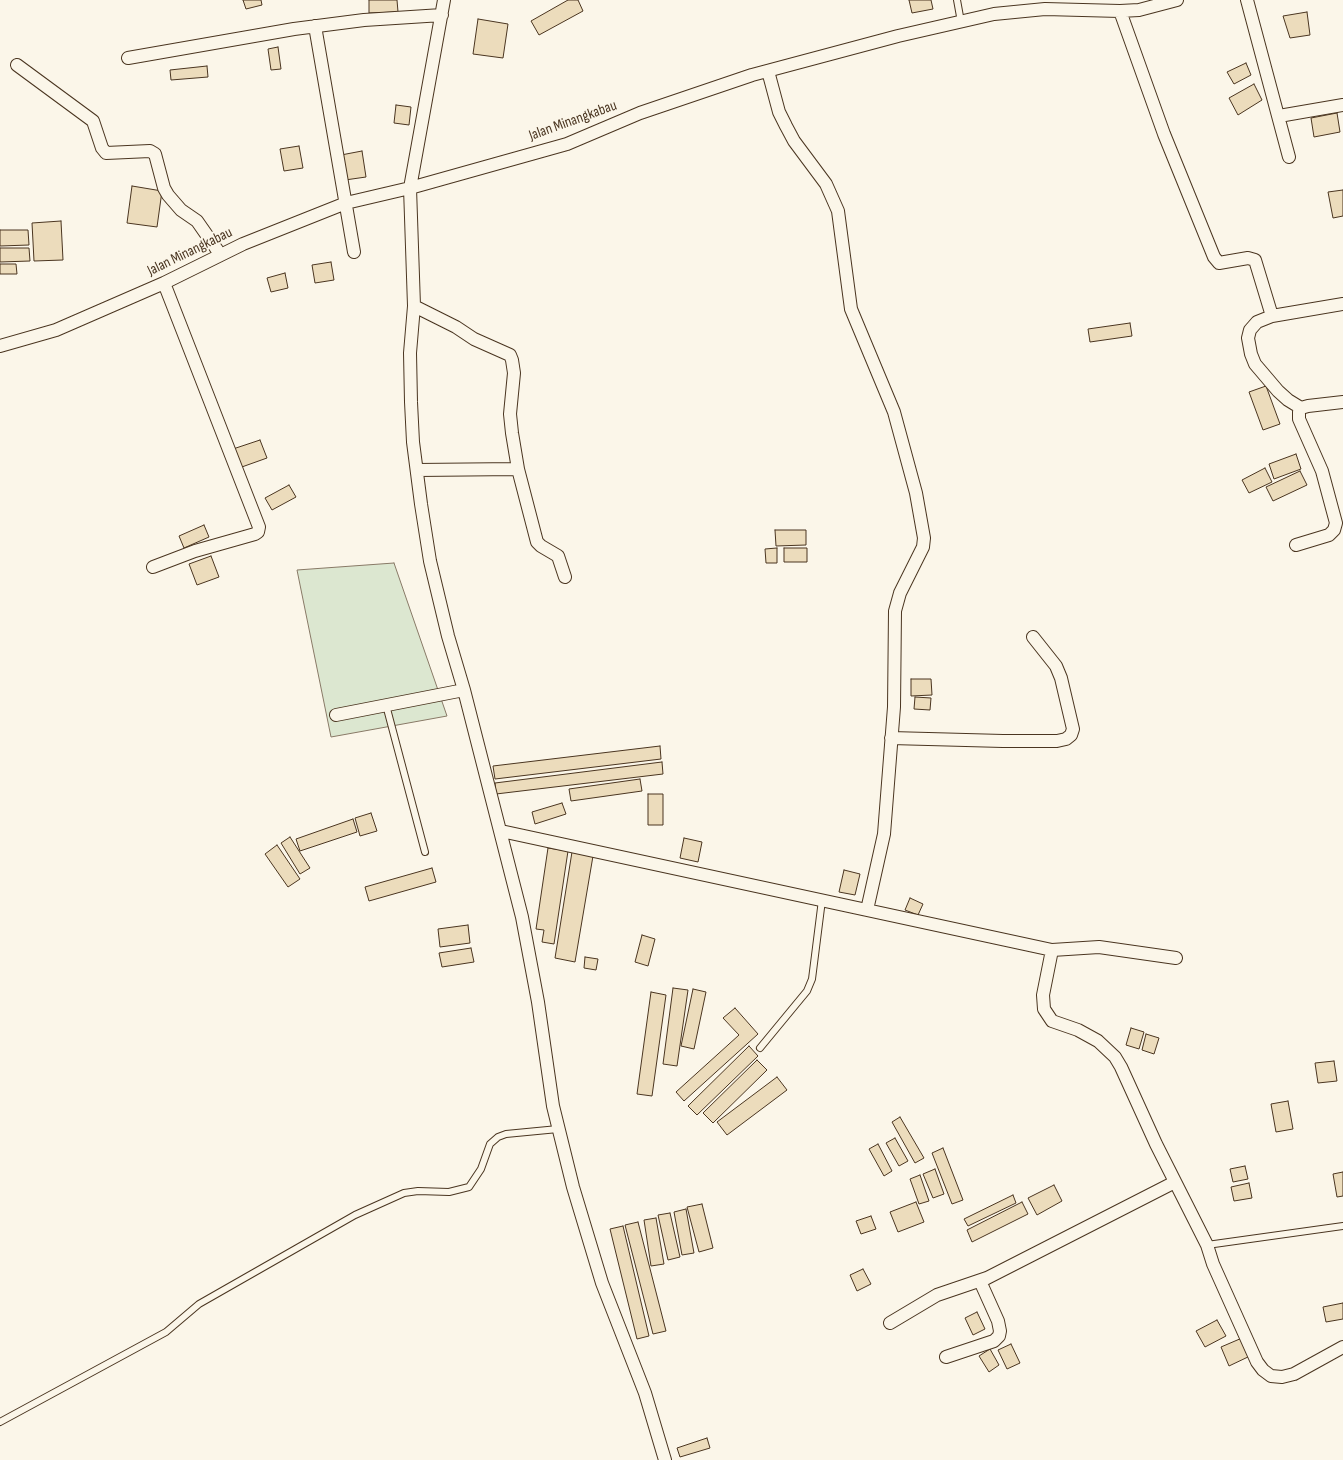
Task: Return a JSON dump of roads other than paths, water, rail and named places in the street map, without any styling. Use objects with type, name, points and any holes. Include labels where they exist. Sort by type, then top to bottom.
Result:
[{"type":"street","points":[[444,0],[410,188],[414,306],[410,353],[413,442],[430,561],[448,636],[501,831],[525,936],[538,1002],[553,1106],[573,1187],[602,1283],[645,1393],[666,1460]]},
{"type":"street","name":"Jalan Minangkabau","points":[[0,346],[56,330],[164,283],[220,254],[346,203],[410,188],[567,144],[640,113],[768,71],[898,36],[994,14],[1045,9],[1139,10],[1176,0]]},
{"type":"street","points":[[1247,0],[1289,157]]},
{"type":"street","points":[[1120,11],[1164,134],[1214,257],[1219,263],[1248,258],[1255,260],[1272,316]]},
{"type":"street","points":[[128,58],[315,26],[442,14]]},
{"type":"street","points":[[315,26],[354,252]]},
{"type":"street","points":[[17,65],[93,121],[102,148],[106,154],[150,151],[155,154],[168,195],[181,210],[196,221],[220,254]]},
{"type":"street","points":[[768,71],[779,112],[794,141],[826,184],[838,211],[852,309],[894,412],[918,502],[924,538],[923,547],[900,593],[895,611],[894,707],[884,834],[868,910]]},
{"type":"street","points":[[1279,116],[1343,105]]},
{"type":"street","points":[[153,567],[195,551],[255,534],[258,532],[259,527],[164,283]]},
{"type":"street","points":[[1343,304],[1272,316],[1257,322],[1250,330],[1248,338],[1255,364],[1271,384],[1288,400],[1301,408],[1343,402]]},
{"type":"street","points":[[414,306],[456,327],[474,339],[510,355],[514,374],[511,423],[518,469],[537,542],[540,546],[558,556],[565,577]]},
{"type":"street","points":[[1296,545],[1329,535],[1334,530],[1336,523],[1322,471],[1299,419],[1301,408]]},
{"type":"street","points":[[417,470],[518,469]]},
{"type":"street","points":[[891,738],[1004,741],[1057,741],[1066,739],[1071,735],[1073,729],[1061,678],[1056,666],[1033,637]]},
{"type":"street","points":[[336,715],[464,690]]},
{"type":"street","points":[[501,831],[1052,950],[1099,947],[1176,958]]},
{"type":"street","points":[[1052,950],[1043,995],[1044,1009],[1052,1021],[1078,1030],[1098,1041],[1115,1057],[1207,1245],[1213,1264],[1257,1362],[1271,1376],[1282,1377],[1294,1374],[1343,1347]]},
{"type":"street","points":[[890,1323],[937,1295],[980,1281],[1175,1182]]},
{"type":"street","points":[[946,1357],[994,1341],[999,1336],[998,1321],[980,1281]]},
{"type":"lane","points":[[957,0],[961,22]]},
{"type":"lane","points":[[386,705],[425,852]]},
{"type":"lane","points":[[760,1048],[807,991],[812,979],[822,900]]},
{"type":"lane","points":[[0,1422],[166,1332],[199,1304],[355,1215],[404,1193],[418,1191],[448,1192],[469,1187],[481,1169],[490,1144],[498,1137],[506,1134],[558,1129]]},
{"type":"lane","points":[[1207,1245],[1343,1226]]}]
